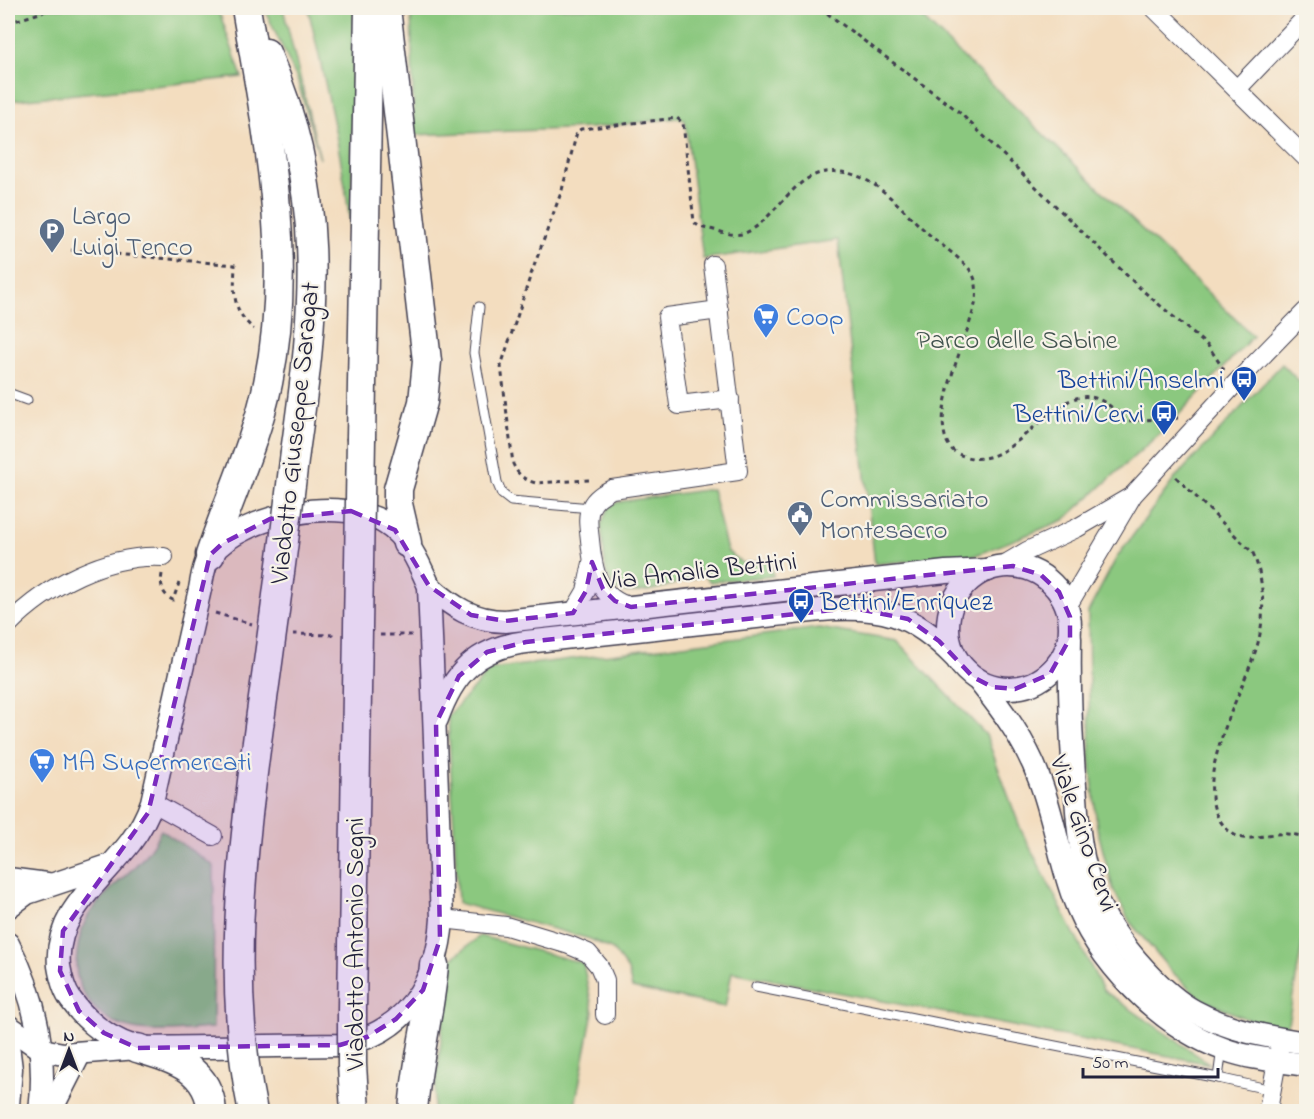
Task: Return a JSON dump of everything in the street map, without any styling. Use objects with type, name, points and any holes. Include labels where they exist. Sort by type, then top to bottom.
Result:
[{"type":"main road","name":"Viadotto Giuseppe Saragat","points":[[355,777],[369,8]]},
{"type":"main road","points":[[387,8],[427,361],[423,402],[398,489],[398,504],[407,543]]},
{"type":"main road","name":"Viadotto Giuseppe Saragat","points":[[246,11],[276,75],[290,113],[304,174],[310,218],[313,281],[306,376],[243,859],[239,939],[241,1027],[253,1112]]},
{"type":"main road","points":[[210,555],[264,401],[277,336],[280,261],[277,217],[265,114],[246,11]]},
{"type":"main road","name":"Viadotto Antonio Segni","points":[[355,777],[351,1008],[355,1112]]},
{"type":"main road","points":[[413,1112],[417,1065],[430,1002],[434,965]]},
{"type":"main road","points":[[137,1048],[167,1058],[194,1074],[208,1090],[212,1112]]},
{"type":"street","points":[[1154,8],[1238,88],[1306,158]]},
{"type":"street","points":[[1238,88],[1306,17]]},
{"type":"street","points":[[631,607],[615,601],[606,594],[592,562],[588,520],[591,508],[598,497],[612,489],[738,471],[714,265]]},
{"type":"street","points":[[719,310],[667,317],[679,405],[730,399]]},
{"type":"street","name":"Via Amalia Bettini","points":[[1067,607],[1133,495],[1306,310]]},
{"type":"street","name":"Via Amalia Bettini","points":[[429,586],[459,609],[488,620],[505,621],[994,568],[1077,528],[1133,495]]},
{"type":"street","points":[[8,1026],[42,1050],[63,1054],[137,1048],[325,1046],[358,1042],[388,1025],[403,1013],[423,990],[434,965],[442,918],[429,586],[407,543],[392,527],[371,516],[351,511],[319,511],[286,515],[264,521],[229,539],[210,555],[152,802],[136,834],[82,898],[65,924],[59,945],[60,971],[69,997],[87,1020],[116,1040],[137,1048]]},
{"type":"street","points":[[8,624],[40,597],[68,579],[119,562],[147,557],[164,557]]},
{"type":"street","points":[[573,613],[586,591],[592,562]]},
{"type":"street","points":[[435,723],[453,684],[470,665],[487,652],[504,646],[821,610],[853,609],[886,612],[908,619],[930,633],[964,669],[979,681],[1003,689],[1021,688],[1036,683],[1050,674],[1060,663],[1070,638],[1071,627],[1067,607],[1055,586],[1041,574],[1018,567],[994,568],[965,584],[951,606],[948,632],[950,646],[955,657]]},
{"type":"street","name":"Viale Gino Cervi","points":[[1070,638],[1071,746],[1079,831],[1089,881],[1101,910],[1135,958],[1177,1000],[1224,1025],[1249,1033],[1306,1065]]},
{"type":"street","name":"Viale Gino Cervi","points":[[979,681],[1012,725],[1038,776],[1070,889],[1084,922],[1098,947],[1130,985],[1185,1029],[1239,1054],[1279,1050],[1306,1043]]},
{"type":"street","points":[[152,802],[213,836]]},
{"type":"street","points":[[8,907],[27,893],[110,866]]},
{"type":"street","points":[[8,879],[45,884],[60,882]]},
{"type":"street","points":[[442,918],[506,926],[588,953],[599,966],[605,980],[605,1015]]},
{"type":"street","points":[[8,944],[31,996],[38,1022],[43,1084],[40,1112]]},
{"type":"street","points":[[8,1045],[11,1069],[8,1105]]},
{"type":"street","points":[[1268,1110],[1279,1050]]},
{"type":"street","points":[[50,1112],[80,1053]]},
{"type":"lane","points":[[479,308],[474,353],[497,482],[502,494],[511,501],[591,508]]},
{"type":"lane","points":[[8,393],[27,400]]},
{"type":"lane","points":[[756,987],[1272,1090]]},
{"type":"lane","points":[[1218,1078],[1222,1048]]},
{"type":"path","points":[[8,23],[43,12],[48,8]]},
{"type":"path","points":[[820,8],[958,111],[1142,290],[1209,347],[1224,370]]},
{"type":"path","points":[[591,480],[536,483],[527,481],[518,473],[513,464],[501,366],[562,190],[577,132],[581,129],[677,118],[682,123],[694,222],[702,229],[743,234],[759,223],[806,179],[825,172],[846,173],[862,177],[880,188],[970,270],[977,287],[976,301],[944,412],[943,430],[951,449],[974,459],[1005,450],[1069,401],[1083,396],[1099,398],[1127,421],[1183,418]]},
{"type":"path","points":[[71,250],[235,266],[236,307],[244,320],[255,330]]},
{"type":"path","points":[[1176,477],[1253,553],[1258,566],[1262,594],[1258,641],[1215,761],[1212,803],[1218,818],[1228,831],[1238,837],[1254,839],[1287,833],[1306,837]]},
{"type":"path","points":[[164,557],[160,584],[167,597],[173,600],[179,582]]},
{"type":"path","points":[[196,607],[253,624]]},
{"type":"path","points":[[303,635],[325,635]]},
{"type":"path","points":[[380,635],[419,635]]},
{"type":"highlighted area","points":[[351,511],[395,530],[429,586],[471,615],[505,621],[573,613],[586,591],[592,562],[603,589],[615,601],[631,607],[1013,566],[1041,575],[1059,592],[1070,617],[1070,638],[1050,674],[1015,689],[992,687],[973,677],[939,641],[908,619],[853,608],[526,642],[487,652],[459,676],[436,723],[440,939],[423,990],[396,1019],[367,1037],[340,1045],[137,1048],[104,1033],[79,1011],[60,971],[63,931],[148,813],[203,578],[210,555],[223,543],[270,519]]},
{"type":"green space","points":[[8,8],[215,8],[221,17],[242,77],[8,101]]},
{"type":"green space","points":[[264,8],[283,8],[320,159],[297,79]]},
{"type":"green space","points":[[308,8],[354,8],[351,232],[338,147]]},
{"type":"green space","name":"Parco delle Sabine","points":[[411,8],[912,8],[1253,336],[1169,425],[1064,520],[976,555],[875,564],[838,240],[703,259],[685,120],[677,118],[590,128],[414,135]]},
{"type":"green space","points":[[1282,364],[1306,388],[1306,923],[1287,1029],[1244,1018],[1200,998],[1170,970],[1130,922],[1113,889],[1097,828],[1090,757],[1088,612],[1117,557],[1176,477]]},
{"type":"green space","points":[[712,489],[727,551],[742,563],[770,560],[773,576],[710,582],[704,575],[647,591],[624,592],[615,589],[606,573],[601,525],[608,509],[615,503],[625,501]]},
{"type":"green space","points":[[819,628],[897,641],[986,735],[1021,830],[1103,990],[1210,1064],[732,972],[725,1007],[632,988],[628,970],[613,950],[590,939],[458,903],[448,716],[491,669]]},
{"type":"green space","points":[[161,830],[214,866],[213,1028],[161,1031],[128,1028],[99,1013],[80,987],[76,965],[77,951],[81,931],[90,913],[145,855]]},
{"type":"green space","points":[[480,936],[583,963],[593,1012],[574,1111],[433,1111],[450,960]]},
{"type":"place","name":"Largo Luigi Tenco","points":[[52,254]]},
{"type":"place","name":"Coop","points":[[766,339]]},
{"type":"place","name":"Bettini/Anselmi","points":[[1244,402]]},
{"type":"place","name":"Bettini/Cervi","points":[[1164,436]]},
{"type":"place","name":"Commissariato Montesacro","points":[[800,537]]},
{"type":"place","name":"Bettini/Enriquez","points":[[801,624]]},
{"type":"place","name":"MA Supermercati","points":[[42,784]]}]
